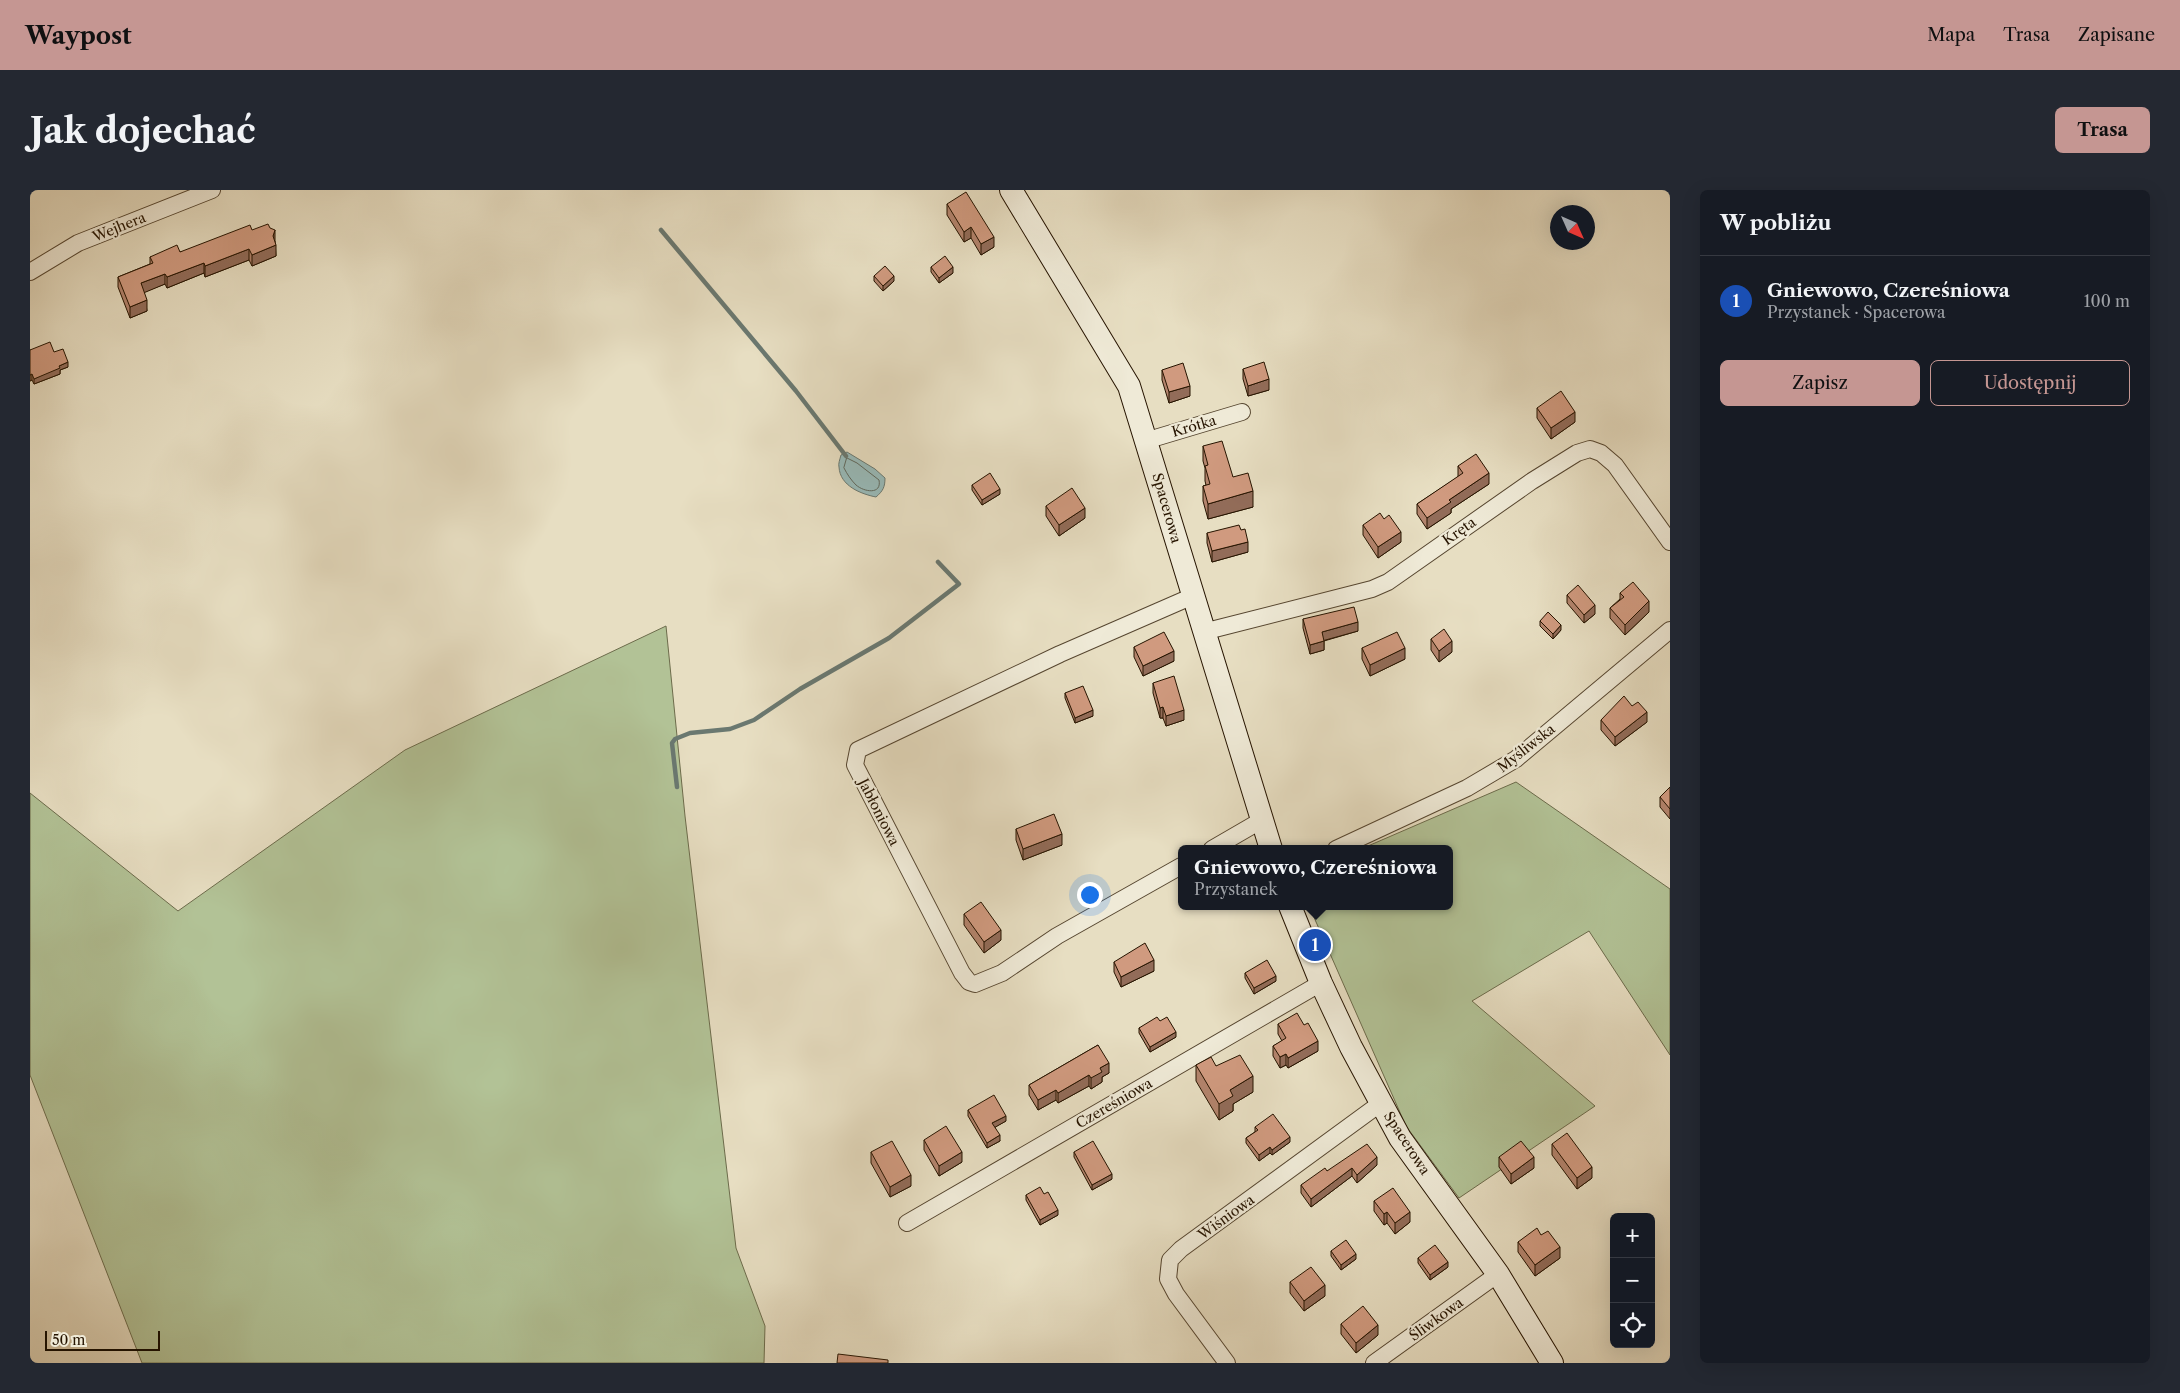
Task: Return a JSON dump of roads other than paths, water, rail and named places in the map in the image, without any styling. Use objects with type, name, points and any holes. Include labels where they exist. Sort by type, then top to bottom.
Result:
[{"type":"street","name":"Wejhera","points":[[30,272],[78,243],[212,190]]},
{"type":"street","name":"Spacerowa","points":[[1011,190],[1129,386],[1270,845]]},
{"type":"street","name":"Krótka","points":[[1145,441],[1242,412]]},
{"type":"street","name":"Kręta","points":[[1203,632],[1372,589],[1388,582],[1532,481],[1577,453],[1590,449],[1601,453],[1615,465],[1670,542]]},
{"type":"street","name":"Jabłoniowa","points":[[1178,868],[1057,936],[1002,973],[975,984],[969,982],[957,965],[855,765],[858,750],[1060,654],[1192,596]]},
{"type":"street","name":"Myśliwska","points":[[1345,845],[1467,788],[1516,759],[1670,630]]},
{"type":"street","points":[[1219,845],[1262,820]]},
{"type":"street","name":"Spacerowa","points":[[1292,910],[1321,983],[1351,1047],[1400,1138],[1498,1274],[1552,1363]]},
{"type":"street","name":"Czereśniowa","points":[[906,1223],[1321,983]]},
{"type":"street","name":"Wiśniowa","points":[[1227,1363],[1176,1294],[1168,1279],[1170,1260],[1181,1249],[1381,1102]]},
{"type":"street","name":"Śliwkowa","points":[[1374,1363],[1498,1274]]},
{"type":"water","points":[[847,452],[875,469],[885,478],[883,489],[876,497],[852,488],[843,479],[840,474],[839,463],[841,455]]},
{"type":"waterway","points":[[661,230],[796,391],[846,456]]},
{"type":"waterway","points":[[677,787],[672,743],[675,739],[690,733],[730,729],[754,720],[800,689],[889,638],[959,584],[938,562]]},
{"type":"place","name":"Gniewowo, Czereśniowa","points":[[1315,945]]}]
